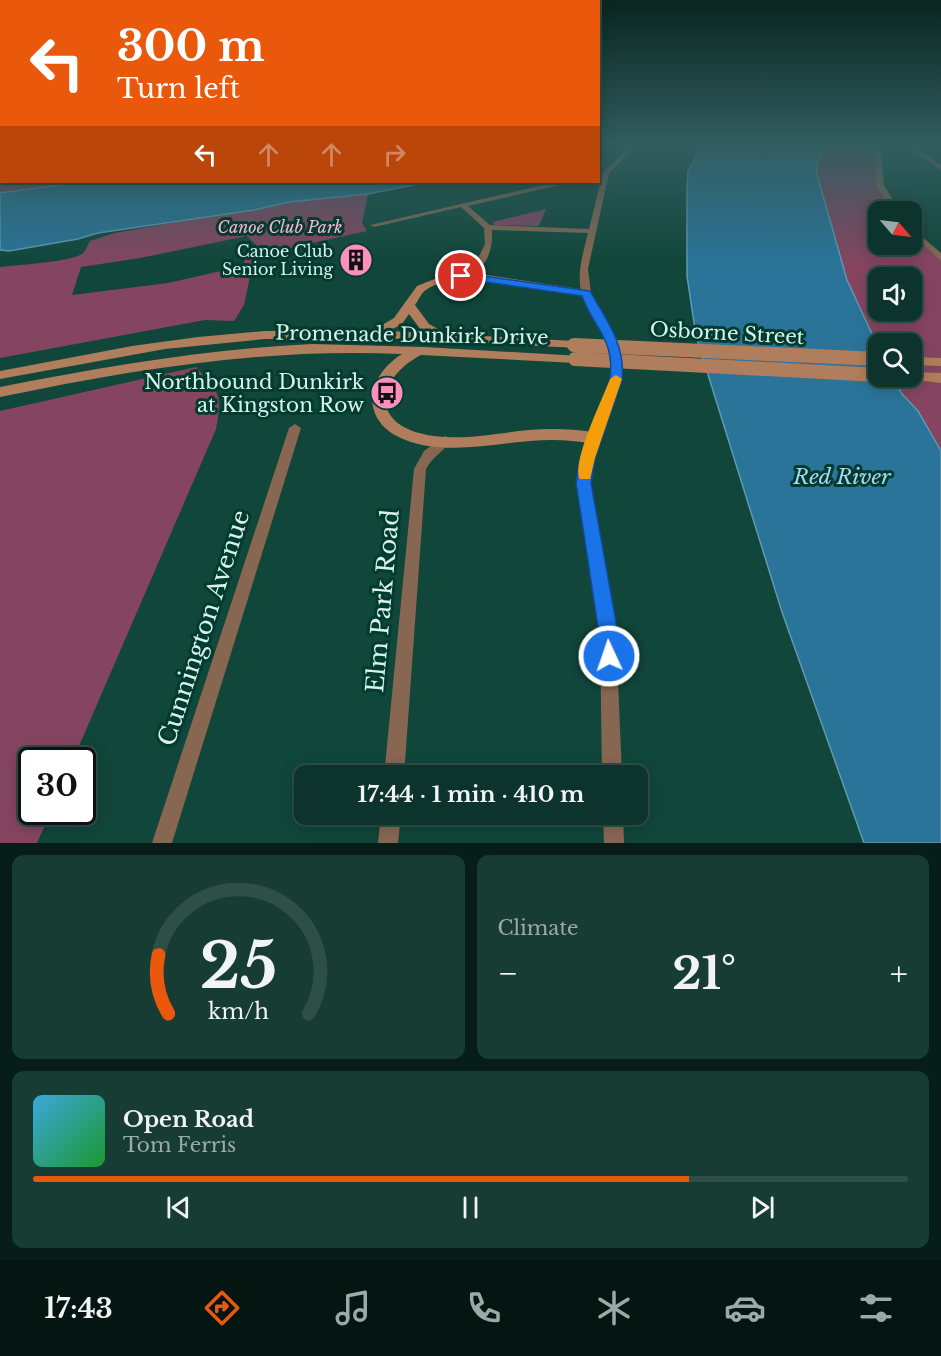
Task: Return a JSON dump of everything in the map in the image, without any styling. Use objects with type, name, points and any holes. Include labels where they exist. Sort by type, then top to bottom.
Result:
[{"type":"main road","points":[[372,335],[393,326],[410,307],[416,294],[427,284],[454,276],[473,276],[586,293]]},
{"type":"main road","points":[[410,307],[427,330],[454,339]]},
{"type":"main road","name":"Promenade Dunkirk Drive","points":[[0,375],[133,349],[201,340],[289,334],[454,339],[574,352]]},
{"type":"main road","name":"Promenade Dunkirk Drive","points":[[0,392],[142,365],[275,350],[574,352]]},
{"type":"main road","points":[[370,350],[383,379]]},
{"type":"main road","points":[[416,352],[402,359],[383,379],[378,401],[385,419],[407,435],[422,440],[445,441],[564,434],[594,438]]},
{"type":"main road","name":"Osborne Street","points":[[574,352],[868,359]]},
{"type":"main road","name":"Osborne Street","points":[[574,352],[868,374]]},
{"type":"main road","points":[[922,361],[941,362]]},
{"type":"main road","points":[[922,377],[941,378]]},
{"type":"street","points":[[375,225],[549,185]]},
{"type":"street","points":[[600,185],[584,269],[586,293],[590,304],[612,339],[617,369],[610,399],[587,458],[584,483],[608,633],[612,765]]},
{"type":"street","points":[[880,185],[889,201]]},
{"type":"street","points":[[463,205],[488,227],[591,231]]},
{"type":"street","points":[[478,266],[489,244],[488,227]]},
{"type":"street","points":[[922,240],[941,258]]},
{"type":"street","name":"Cunnington Avenue","points":[[162,843],[295,428]]},
{"type":"street","name":"Elm Park Road","points":[[395,765],[420,469],[428,454],[445,441]]},
{"type":"street","points":[[388,843],[390,825]]},
{"type":"street","points":[[613,825],[614,843]]},
{"type":"green space","points":[[0,185],[58,185],[0,193]]},
{"type":"green space","points":[[820,185],[883,185],[891,201],[868,201],[868,255],[922,255],[922,240],[941,258],[941,451],[918,411],[898,387],[922,387],[922,333],[872,333],[847,280]]},
{"type":"green space","name":"Canoe Club Park","points":[[368,194],[362,223],[367,231],[280,250],[258,247],[247,236],[140,258],[81,267],[72,295],[168,283],[243,266],[245,259],[254,258],[244,305],[234,321],[205,320],[0,358],[0,267],[68,259],[84,252],[90,241],[115,233],[289,202]]},
{"type":"green space","points":[[546,209],[539,226],[495,225],[492,222]]},
{"type":"green space","points":[[196,367],[210,383],[219,400],[216,429],[79,747],[18,747],[18,825],[45,825],[37,843],[0,843],[0,411]]},
{"type":"water","points":[[58,185],[411,185],[368,194],[289,202],[254,210],[98,233],[78,239],[9,251],[0,250],[0,193]]},
{"type":"water","name":"Red River","points":[[687,185],[820,185],[847,280],[872,333],[868,333],[868,387],[898,387],[918,411],[941,451],[941,843],[864,843],[782,612],[696,336],[687,276]]},
{"type":"slow traffic","points":[[585,475],[587,458],[616,379]]},
{"type":"place","name":"Canoe Club Senior Living","points":[[356,260]]},
{"type":"place","name":"Northbound Dunkirk at Kingston Row","points":[[387,393]]},
{"type":"route","points":[[461,276],[586,293],[590,304],[612,339],[617,369],[616,380],[587,458],[584,483],[608,633],[609,656]]}]
